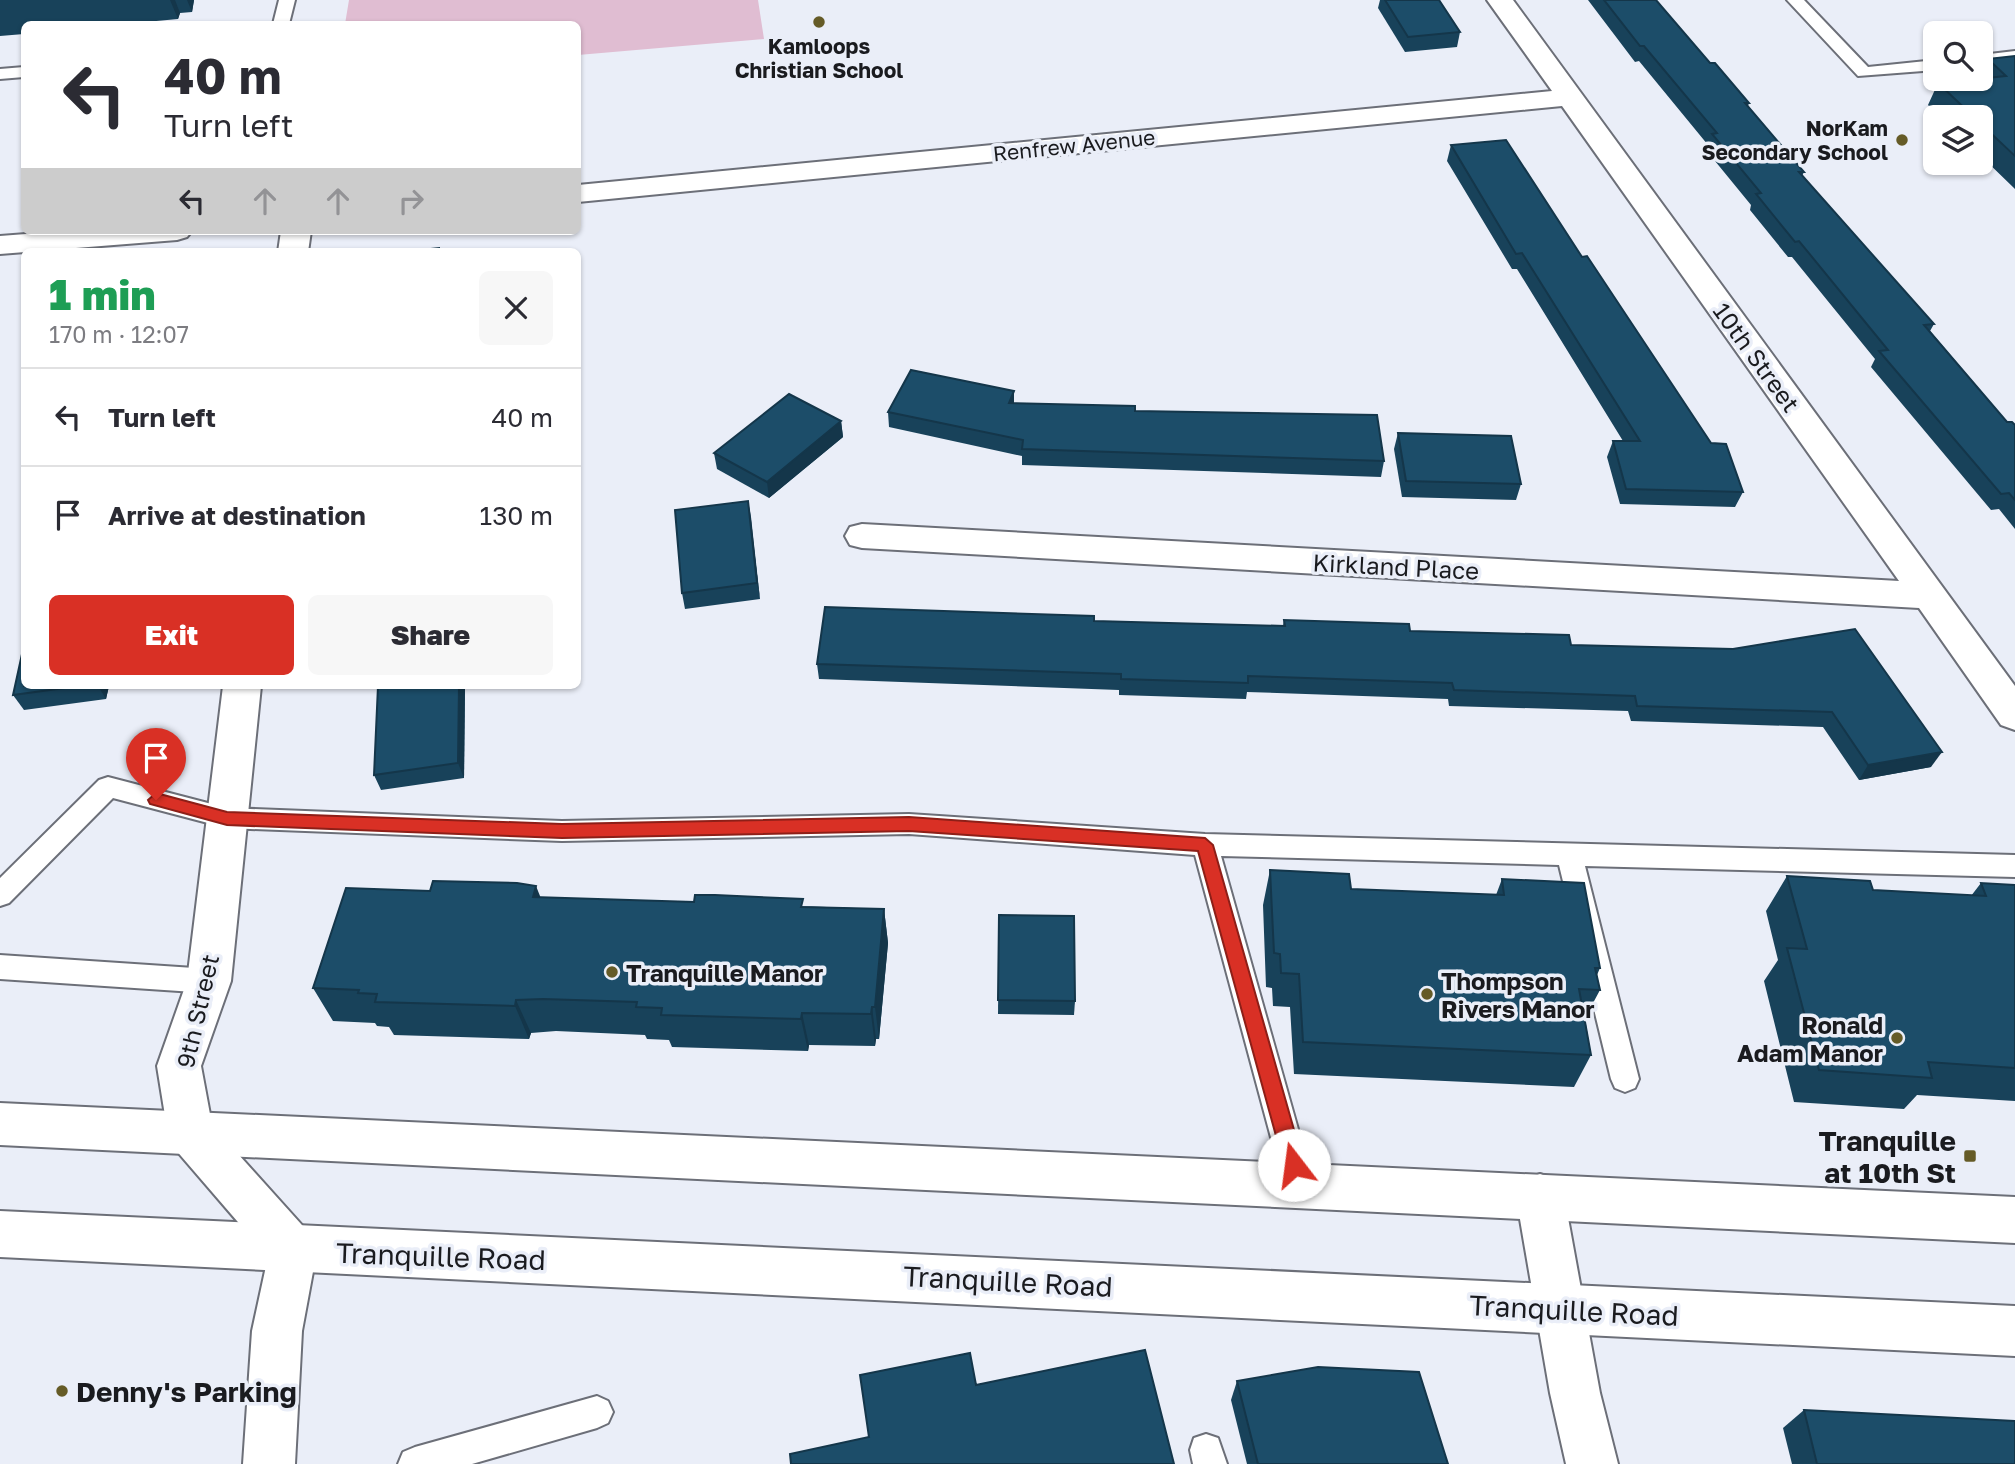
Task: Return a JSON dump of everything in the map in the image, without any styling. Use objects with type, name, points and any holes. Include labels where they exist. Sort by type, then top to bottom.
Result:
[{"type":"street","name":"10th Street","points":[[1500,0],[2015,715]]},
{"type":"street","name":"Renfrew Avenue","points":[[581,194],[1570,97]]},
{"type":"street","points":[[0,245],[126,235]]},
{"type":"street","name":"Kirkland Place","points":[[862,536],[1929,596]]},
{"type":"street","name":"9th Street","points":[[191,1135],[179,1066],[209,981],[242,689]]},
{"type":"street","points":[[0,1124],[2015,1220]]},
{"type":"street","points":[[191,1135],[293,1250],[277,1331],[269,1464]]},
{"type":"street","points":[[1540,1196],[1575,1393],[1592,1464]]},
{"type":"street","name":"Tranquille Road","points":[[0,1234],[2015,1331]]},
{"type":"lane","points":[[282,21],[287,0]]},
{"type":"lane","points":[[1795,0],[1864,72],[1923,66]]},
{"type":"lane","points":[[1993,59],[2015,56]]},
{"type":"lane","points":[[0,74],[21,72]]},
{"type":"lane","points":[[0,895],[108,787],[227,818],[562,831],[909,824],[1205,845],[2015,866]]},
{"type":"lane","points":[[1205,845],[1300,1186]]},
{"type":"lane","points":[[1569,853],[1625,1079]]},
{"type":"lane","points":[[0,967],[209,981]]},
{"type":"lane","points":[[415,1464],[597,1412]]},
{"type":"shaded area","points":[[349,0],[758,0],[764,39],[581,55],[581,21],[346,21]]},
{"type":"building","points":[[1385,0],[1439,0],[1460,32],[1408,37]]},
{"type":"building","points":[[1604,0],[1656,0],[1710,63],[1715,63],[1804,172],[1799,172],[1934,324],[1924,325],[2007,422],[2015,425],[2015,500],[2009,493],[2001,494],[1879,351],[1888,350],[1799,241],[1795,242],[1756,194],[1761,193],[1712,134],[1717,133],[1644,46],[1640,46]]},
{"type":"building","points":[[2015,56],[2015,156],[1993,135],[1993,105],[1961,105],[1946,91],[1993,91],[1993,77],[2006,76],[1993,64],[1993,58]]},
{"type":"building","points":[[1506,140],[1582,257],[1587,256],[1711,443],[1726,444],[1743,492],[1626,489],[1613,441],[1640,441],[1522,253],[1516,254],[1451,145]]},
{"type":"building","points":[[911,370],[1014,391],[1009,403],[1135,406],[1135,411],[1377,415],[1384,461],[1022,449],[1023,440],[888,412]]},
{"type":"building","points":[[789,394],[841,421],[767,482],[714,453]]},
{"type":"building","points":[[1398,433],[1511,436],[1521,484],[1406,481]]},
{"type":"building","points":[[748,501],[757,583],[682,593],[675,510]]},
{"type":"building","points":[[825,607],[1094,616],[1094,621],[1285,626],[1284,620],[1409,624],[1410,631],[1569,635],[1571,645],[1733,649],[1855,629],[1942,752],[1868,765],[1832,712],[1637,706],[1635,696],[1454,690],[1452,683],[1248,676],[1248,683],[1121,679],[1121,674],[817,664]]},
{"type":"building","points":[[21,659],[21,689],[57,689],[13,695]]},
{"type":"building","points":[[378,689],[459,689],[458,763],[374,775]]},
{"type":"building","name":"Thompson Rivers Manor","points":[[1270,870],[1349,874],[1351,889],[1504,895],[1502,879],[1584,883],[1600,968],[1595,968],[1600,990],[1579,989],[1591,1055],[1303,1042],[1299,974],[1281,973],[1280,954],[1274,953]]},
{"type":"building","name":"Ronald Adam Manor","points":[[1787,876],[1870,881],[1873,890],[1986,896],[1981,883],[2015,885],[2015,1068],[1928,1062],[1932,1078],[1819,1070],[1787,948],[1807,949]]},
{"type":"building","name":"Tranquille Manor","points":[[433,881],[536,886],[533,897],[694,902],[695,895],[715,895],[803,899],[801,907],[884,909],[875,1007],[872,1007],[871,1014],[802,1013],[801,1019],[661,1015],[662,1008],[636,1007],[637,1002],[543,999],[516,1000],[515,1006],[375,1002],[377,994],[358,993],[359,990],[313,988],[346,888],[430,891]]},
{"type":"building","points":[[999,915],[1074,916],[1075,1001],[998,1000]]},
{"type":"building","points":[[1145,1350],[1174,1464],[791,1464],[790,1454],[869,1437],[860,1375],[970,1353],[976,1385]]},
{"type":"building","points":[[1318,1367],[1419,1372],[1448,1464],[1258,1464],[1237,1381]]},
{"type":"building","points":[[1804,1410],[2015,1421],[2015,1464],[1817,1464]]},
{"type":"place","name":"Kamloops Christian School","points":[[819,22]]},
{"type":"place","name":"NorKam Secondary School","points":[[1902,140]]},
{"type":"place","name":"Tranquille Manor","points":[[612,972]]},
{"type":"place","name":"Thompson Rivers Manor","points":[[1427,994]]},
{"type":"place","name":"Ronald Adam Manor","points":[[1897,1038]]},
{"type":"place","name":"Tranquille at 10th St","points":[[1970,1156]]},
{"type":"place","name":"Denny's Parking","points":[[62,1391]]},
{"type":"route","points":[[156,800],[227,818],[562,831],[909,824],[1205,845],[1294,1165]]}]
